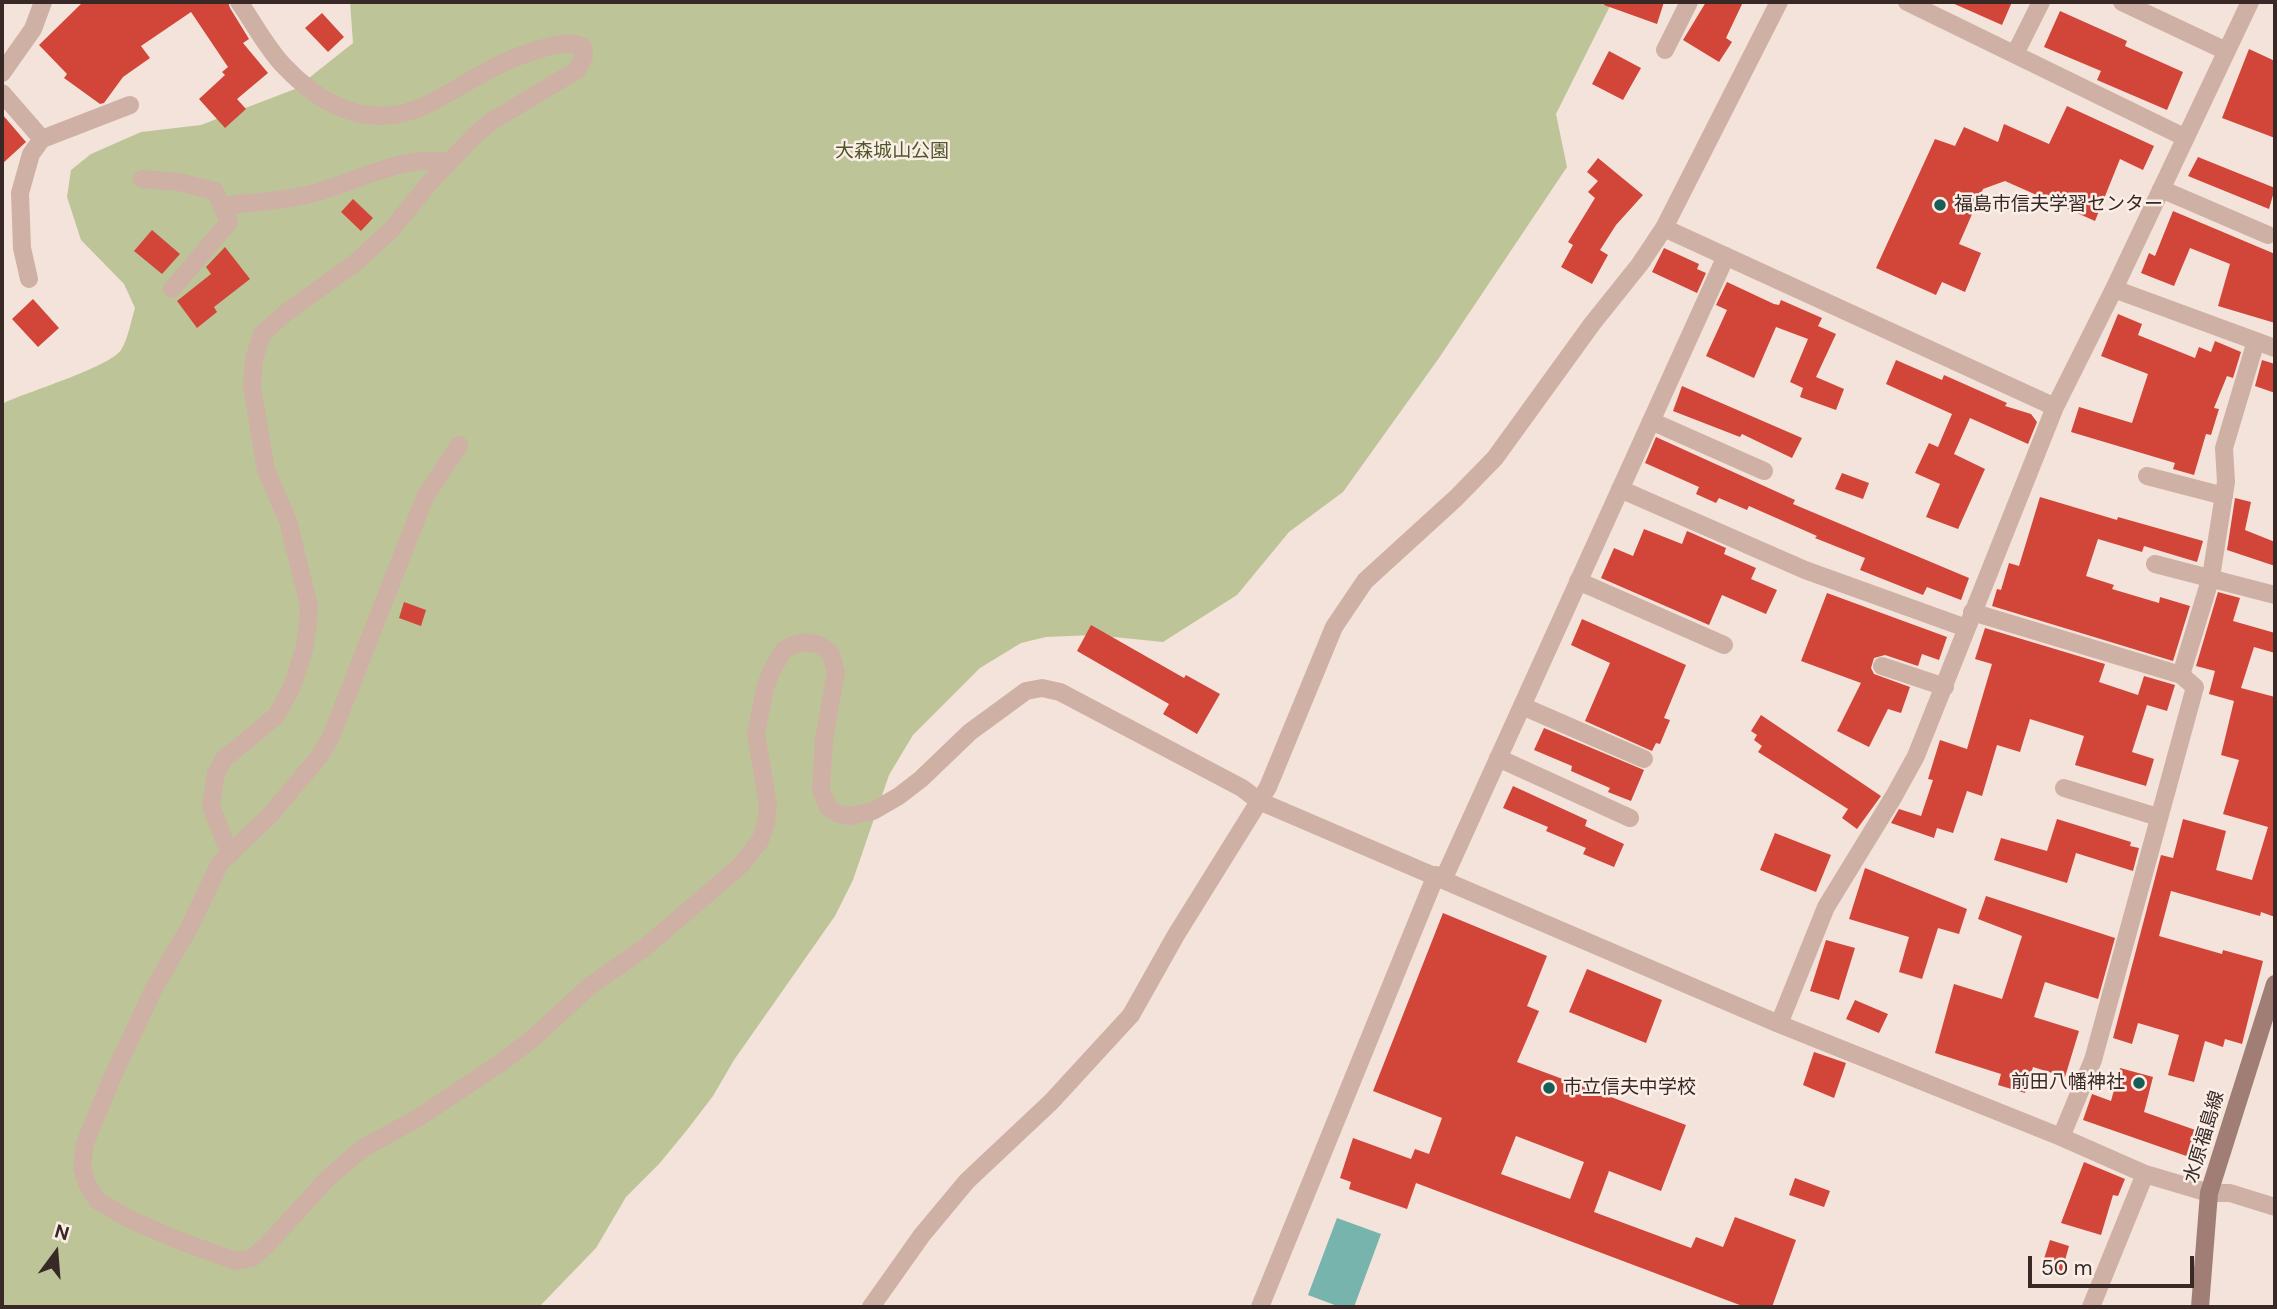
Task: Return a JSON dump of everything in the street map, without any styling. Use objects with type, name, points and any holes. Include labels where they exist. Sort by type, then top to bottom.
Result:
[{"type":"main road","name":"水原福島線","points":[[2200,1307],[2209,1194],[2275,984]]},
{"type":"street","points":[[2,73],[33,29],[43,2]]},
{"type":"street","points":[[230,855],[211,806],[216,773],[224,759],[276,716],[292,687],[304,650],[308,624],[309,606],[288,521],[266,470],[252,386],[254,359],[262,334],[287,312],[355,263],[393,229],[474,135],[492,121],[577,70],[584,56],[583,47],[569,43],[514,57],[408,113],[371,117],[341,108],[310,91],[283,66],[239,2]]},
{"type":"street","points":[[1665,50],[1689,2]]},
{"type":"street","points":[[871,1307],[922,1234],[967,1181],[1051,1102],[1131,1014],[1176,935],[1268,787],[1343,611],[1365,581],[1456,498],[1495,458],[1585,333],[1640,264],[1664,228],[1779,2]]},
{"type":"street","points":[[1907,2],[2184,137]]},
{"type":"street","points":[[2015,54],[2041,2]]},
{"type":"street","points":[[2122,2],[2226,51]]},
{"type":"street","points":[[1779,1024],[1826,907],[1916,755],[2055,407],[2250,2]]},
{"type":"street","points":[[2,93],[42,139]]},
{"type":"street","points":[[29,279],[22,248],[20,193],[32,154],[42,139],[130,105]]},
{"type":"street","points":[[222,206],[316,193],[390,167],[439,160],[449,162]]},
{"type":"street","points":[[142,179],[179,182],[215,191],[229,222],[172,289]]},
{"type":"street","points":[[2161,189],[2268,235]]},
{"type":"street","points":[[1664,228],[2055,407]]},
{"type":"street","points":[[1260,1307],[1440,877],[1522,706],[1726,256]]},
{"type":"street","points":[[2114,289],[2275,348]]},
{"type":"street","points":[[2181,675],[2211,577],[2226,482],[2224,448],[2256,341]]},
{"type":"street","points":[[1651,421],[1763,471]]},
{"type":"street","points":[[459,445],[425,497],[330,739],[319,757],[270,815],[220,863],[188,930],[154,988],[85,1143],[82,1167],[87,1184],[97,1200],[129,1219],[180,1241],[236,1261],[252,1258],[327,1180],[363,1148],[418,1118],[502,1062],[532,1039],[591,985],[643,949],[740,866],[760,841],[768,804],[756,734],[763,698],[772,670],[783,651],[805,642],[820,645],[831,654],[836,672],[824,739],[821,790],[828,807],[838,814],[850,817],[873,811],[899,796],[999,709],[1026,691],[1042,688],[1060,692],[1242,788],[1259,801],[1779,1024],[2061,1137],[2145,1174],[2209,1194],[2230,1193],[2275,1207]]},
{"type":"street","points":[[2147,475],[2224,496]]},
{"type":"street","points":[[1620,489],[1805,570],[1969,620],[2181,675],[2194,687],[2093,1060],[2061,1137]]},
{"type":"street","points":[[2155,564],[2275,595]]},
{"type":"street","points":[[1578,581],[1724,645]]},
{"type":"street","points":[[1882,666],[1945,687]]},
{"type":"street","points":[[1522,706],[1644,759]]},
{"type":"street","points":[[1498,758],[1630,818]]},
{"type":"street","points":[[2064,788],[2158,817]]},
{"type":"street","points":[[2091,1307],[2145,1174]]},
{"type":"green space","name":"大森城山公園","points":[[350,2],[1612,2],[1556,114],[1567,167],[1439,358],[1343,492],[1289,532],[1237,595],[1163,642],[1094,635],[1046,637],[1021,643],[980,668],[913,735],[889,775],[853,880],[835,916],[734,1060],[713,1096],[659,1164],[626,1197],[596,1248],[539,1307],[2,1307],[2,404],[100,364],[121,350],[126,341],[135,308],[124,284],[81,240],[67,197],[71,170],[91,154],[141,132],[201,125],[295,89],[353,43]]},
{"type":"water","points":[[1337,1218],[1381,1234],[1354,1307],[1340,1307],[1308,1295]]},
{"type":"building","points":[[83,2],[228,2],[249,39],[243,43],[268,73],[237,99],[246,109],[225,128],[199,99],[225,75],[222,72],[228,67],[191,12],[141,46],[150,58],[123,77],[104,103],[100,104],[64,78],[67,74],[39,45]]},
{"type":"building","points":[[1605,2],[1664,2],[1657,24],[1604,5]]},
{"type":"building","points":[[1706,2],[1743,2],[1726,38],[1732,42],[1719,62],[1683,40]]},
{"type":"building","points":[[1950,2],[2012,2],[2002,25]]},
{"type":"building","points":[[2060,11],[2127,41],[2125,46],[2183,72],[2167,110],[2097,80],[2101,71],[2044,47]]},
{"type":"building","points":[[322,13],[344,37],[328,52],[305,28]]},
{"type":"building","points":[[2249,49],[2275,61],[2275,138],[2222,118]]},
{"type":"building","points":[[1609,51],[1641,68],[1623,100],[1592,84]]},
{"type":"building","name":"福島市信夫学習センター","points":[[2067,106],[2154,146],[2143,170],[2120,159],[2095,221],[2005,181],[1983,189],[1959,244],[1981,253],[1965,292],[1942,282],[1936,295],[1876,268],[1935,139],[1955,146],[1964,127],[1998,142],[2004,124],[2049,144]]},
{"type":"building","points":[[2,114],[26,142],[2,164]]},
{"type":"building","points":[[2198,157],[2275,188],[2269,209],[2188,176]]},
{"type":"building","points":[[1598,158],[1643,195],[1616,225],[1600,250],[1608,255],[1592,284],[1561,267],[1573,245],[1568,242],[1595,198],[1588,192],[1598,181],[1587,172]]},
{"type":"building","points":[[353,199],[373,218],[361,231],[341,212]]},
{"type":"building","points":[[2173,211],[2275,254],[2275,323],[2218,306],[2230,264],[2190,248],[2174,286],[2141,273],[2149,253],[2155,256]]},
{"type":"building","points":[[152,230],[180,254],[162,274],[134,251]]},
{"type":"building","points":[[225,247],[250,279],[214,307],[217,312],[197,328],[177,301],[211,274],[206,267]]},
{"type":"building","points":[[1664,248],[1699,264],[1697,269],[1706,273],[1697,293],[1652,272]]},
{"type":"building","points":[[1727,282],[1774,304],[1779,305],[1781,300],[1822,318],[1818,326],[1836,334],[1816,377],[1844,389],[1836,410],[1800,397],[1803,388],[1790,382],[1808,339],[1776,327],[1754,378],[1706,356],[1727,310],[1716,305]]},
{"type":"building","points":[[33,299],[59,328],[38,347],[12,319]]},
{"type":"building","points":[[2118,314],[2142,324],[2138,335],[2195,358],[2199,347],[2211,352],[2215,341],[2241,352],[2233,378],[2227,376],[2214,408],[2219,409],[2211,435],[2206,434],[2194,475],[2173,469],[2175,463],[2071,432],[2079,407],[2132,423],[2148,374],[2101,356]]},
{"type":"building","points":[[1896,360],[1942,380],[1944,375],[2007,403],[2005,406],[2031,414],[2037,422],[2028,444],[1970,418],[1954,454],[1985,469],[1958,529],[1926,517],[1940,484],[1915,473],[1929,443],[1938,447],[1952,414],[1886,384]]},
{"type":"building","points":[[2262,360],[2275,364],[2275,393],[2255,386]]},
{"type":"building","points":[[1682,386],[1802,438],[1792,458],[1742,434],[1740,437],[1673,411]]},
{"type":"building","points":[[1656,437],[1795,500],[1793,504],[1969,578],[1961,600],[1927,587],[1923,595],[1860,570],[1865,558],[1815,538],[1817,536],[1749,506],[1747,510],[1719,498],[1716,503],[1696,494],[1699,487],[1645,463]]},
{"type":"building","points":[[1842,473],[1869,483],[1863,499],[1835,489]]},
{"type":"building","points":[[2040,497],[2117,520],[2118,517],[2203,541],[2197,562],[2144,546],[2142,552],[2098,539],[2086,576],[2114,585],[2112,589],[2159,603],[2160,597],[2190,606],[2173,661],[1992,606],[1997,589],[2001,590],[2009,563],[2019,566]]},
{"type":"building","points":[[2235,498],[2251,502],[2245,530],[2275,542],[2275,566],[2227,550]]},
{"type":"building","points":[[1644,529],[1682,544],[1687,531],[1726,548],[1724,554],[1756,568],[1751,579],[1777,590],[1766,614],[1722,595],[1709,625],[1601,578],[1614,548],[1633,556]]},
{"type":"building","points":[[2218,592],[2240,598],[2233,621],[2275,633],[2275,653],[2254,647],[2241,688],[2275,697],[2275,917],[2261,912],[2260,916],[2171,891],[2159,936],[2222,954],[2223,950],[2263,961],[2242,1044],[2225,1039],[2223,1047],[2205,1041],[2194,1082],[2168,1075],[2179,1035],[2138,1023],[2132,1044],[2113,1038],[2161,855],[2173,858],[2183,819],[2226,831],[2216,870],[2252,880],[2268,827],[2223,814],[2239,760],[2221,755],[2234,701],[2209,694],[2215,671],[2196,666]]},
{"type":"building","points":[[1827,593],[1947,637],[1939,660],[1922,654],[1918,666],[1885,655],[1874,658],[1871,668],[1874,674],[1910,687],[1901,713],[1888,709],[1869,747],[1837,731],[1861,683],[1801,661]]},
{"type":"building","points":[[404,602],[426,610],[421,626],[399,618]]},
{"type":"building","points":[[1582,619],[1686,665],[1664,718],[1670,720],[1660,744],[1656,743],[1652,751],[1585,721],[1610,663],[1571,645]]},
{"type":"building","points":[[1091,625],[1184,678],[1186,675],[1220,694],[1197,734],[1163,714],[1169,704],[1077,651]]},
{"type":"building","points":[[1985,628],[2105,664],[2099,682],[2138,695],[2144,676],[2175,685],[2167,711],[2147,705],[2132,752],[2154,759],[2146,786],[2075,765],[2084,736],[2030,719],[2020,752],[1997,745],[1982,796],[1967,791],[1953,833],[1937,828],[1934,838],[1891,823],[1899,809],[1921,816],[1933,780],[1928,779],[1940,740],[1967,749],[1992,664],[1975,659]]},
{"type":"building","points":[[1761,715],[1881,796],[1857,829],[1842,818],[1848,809],[1758,752],[1762,746],[1754,740],[1757,735],[1751,731]]},
{"type":"building","points":[[1544,728],[1644,770],[1631,801],[1608,792],[1610,788],[1571,771],[1572,766],[1534,750]]},
{"type":"building","points":[[1513,786],[1587,820],[1585,826],[1624,844],[1614,867],[1583,854],[1586,848],[1546,831],[1548,827],[1503,808]]},
{"type":"building","points":[[2057,819],[2131,842],[2130,846],[2139,848],[2133,871],[2076,853],[2067,883],[1994,860],[2001,838],[2047,851]]},
{"type":"building","points":[[1775,833],[1831,855],[1816,892],[1760,870]]},
{"type":"building","points":[[1865,868],[1967,909],[1959,934],[1938,928],[1922,979],[1899,972],[1909,937],[1849,919]]},
{"type":"building","points":[[1986,896],[2115,938],[2098,999],[2045,982],[2034,1017],[2079,1031],[2065,1077],[2033,1067],[2025,1093],[1998,1085],[2001,1074],[1935,1053],[1954,984],[2002,999],[2022,936],[1978,919]]},
{"type":"building","points":[[1443,913],[1547,956],[1527,1006],[1539,1011],[1517,1062],[1686,1125],[1661,1191],[1609,1171],[1594,1212],[1691,1248],[1696,1237],[1723,1247],[1735,1217],[1796,1240],[1772,1307],[1745,1307],[1416,1183],[1407,1209],[1349,1189],[1351,1182],[1340,1178],[1353,1138],[1411,1159],[1415,1149],[1429,1154],[1442,1118],[1373,1091]],"holes":[[[1516,1136],[1584,1162],[1570,1199],[1501,1174]]]},
{"type":"building","points":[[1826,940],[1855,948],[1839,1000],[1810,991]]},
{"type":"building","points":[[1587,969],[1662,1000],[1646,1043],[1569,1012]]},
{"type":"building","points":[[1855,1000],[1888,1014],[1879,1033],[1846,1019]]},
{"type":"building","points":[[1814,1052],[1846,1063],[1834,1098],[1803,1085]]},
{"type":"building","points":[[2120,1068],[2153,1077],[2144,1112],[2204,1133],[2195,1159],[2083,1120],[2092,1094],[2111,1101]]},
{"type":"building","points":[[2084,1162],[2125,1179],[2118,1196],[2113,1195],[2101,1235],[2061,1223]]},
{"type":"building","points":[[1795,1178],[1830,1191],[1824,1207],[1789,1195]]},
{"type":"building","points":[[2050,1240],[2069,1246],[2062,1271],[2042,1265]]},
{"type":"place","name":"福島市信夫学習センター","points":[[1940,205]]},
{"type":"place","name":"前田八幡神社","points":[[2139,1083]]},
{"type":"place","name":"市立信夫中学校","points":[[1549,1088]]}]
